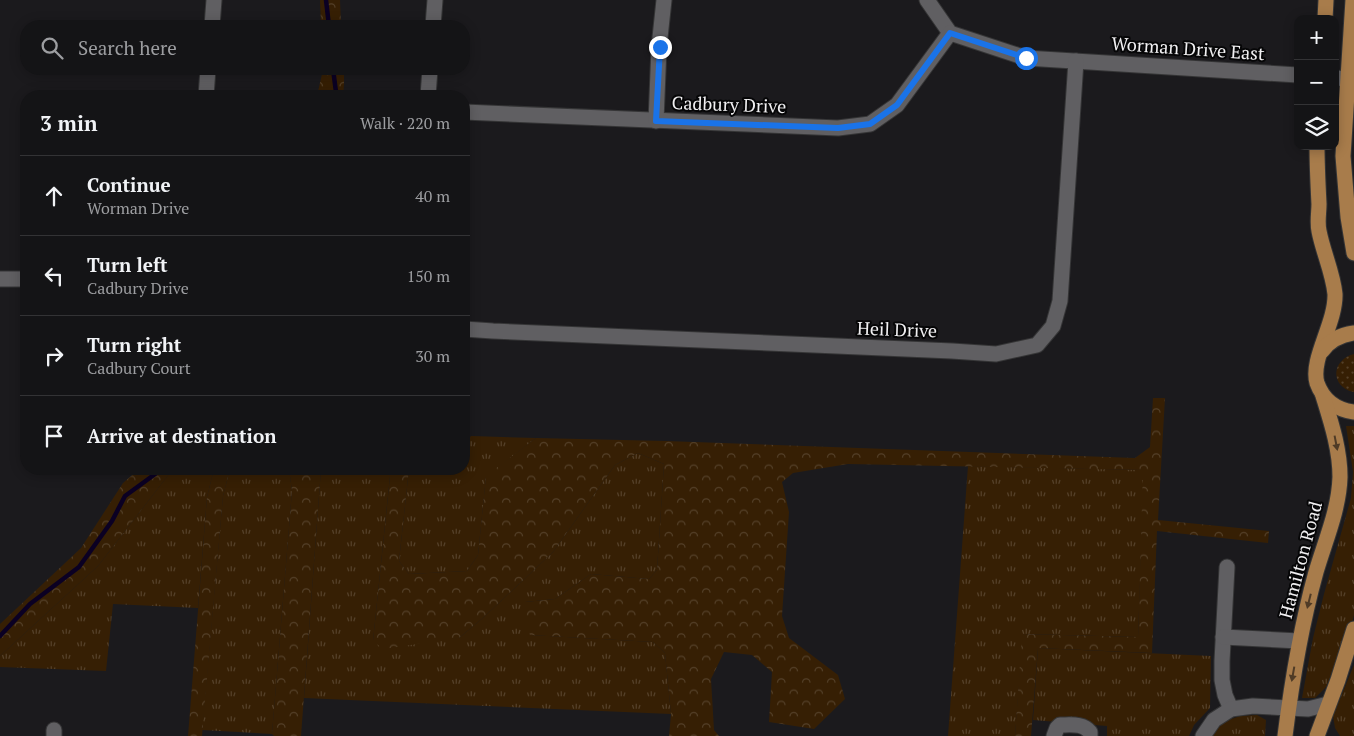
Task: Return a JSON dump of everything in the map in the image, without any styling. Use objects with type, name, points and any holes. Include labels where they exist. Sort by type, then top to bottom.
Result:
[{"type":"main road","points":[[1325,15],[1326,0]]},
{"type":"main road","points":[[1353,0],[1342,78],[1343,156],[1348,217],[1354,253]]},
{"type":"main road","points":[[1317,150],[1319,203],[1343,289],[1342,314],[1337,337]]},
{"type":"main road","name":"Hamilton Road","points":[[1285,736],[1299,641],[1333,521],[1340,477],[1339,458],[1334,433],[1317,383],[1316,374],[1319,357],[1334,309],[1334,294],[1318,228],[1319,203]]},
{"type":"main road","points":[[1319,357],[1330,342],[1337,337],[1354,333]]},
{"type":"main road","points":[[1323,396],[1333,405],[1345,411],[1354,412]]},
{"type":"main road","points":[[1317,736],[1354,629]]},
{"type":"main road","points":[[1334,688],[1354,651]]},
{"type":"street","points":[[212,20],[214,0]]},
{"type":"street","points":[[434,20],[436,0]]},
{"type":"street","points":[[656,121],[664,0]]},
{"type":"street","points":[[927,0],[950,33]]},
{"type":"street","name":"Cadbury Drive","points":[[470,112],[838,128],[870,124],[897,105],[950,33]]},
{"type":"street","name":"Worman Drive East","points":[[950,33],[1026,58],[1294,75]]},
{"type":"street","name":"Heil Drive","points":[[470,329],[996,354],[1037,345],[1053,326],[1060,301],[1076,61]]},
{"type":"street","points":[[206,90],[208,75]]},
{"type":"street","points":[[428,90],[430,75]]},
{"type":"street","points":[[0,279],[20,279]]},
{"type":"street","points":[[1227,566],[1222,680],[1225,695],[1231,709]]},
{"type":"street","points":[[1223,637],[1299,641]]},
{"type":"street","points":[[1204,736],[1214,720],[1231,709],[1252,706],[1308,709],[1328,704]]},
{"type":"street","points":[[1054,736],[1060,725],[1083,726],[1090,732],[1090,736]]},
{"type":"green space","points":[[320,0],[340,0],[341,20],[321,20]]},
{"type":"green space","points":[[322,75],[344,75],[344,90],[318,90]]},
{"type":"green space","points":[[1354,354],[1353,392],[1345,389],[1340,384],[1336,373],[1341,362],[1346,357]]},
{"type":"green space","points":[[1153,398],[1165,398],[1158,520],[1269,531],[1268,543],[1157,531],[1152,653],[1038,648],[1031,736],[1015,736],[1022,634],[1138,637],[1143,470],[848,464],[793,473],[782,482],[789,512],[782,616],[789,638],[838,675],[845,699],[814,729],[769,722],[772,672],[752,655],[724,652],[711,679],[714,730],[719,736],[669,736],[671,714],[665,653],[653,642],[530,635],[523,616],[525,602],[555,599],[591,574],[649,579],[657,570],[664,464],[638,453],[615,465],[553,552],[459,638],[383,649],[373,641],[389,475],[408,475],[399,561],[409,574],[467,571],[478,555],[486,476],[536,438],[1135,458],[1150,447]]},
{"type":"green space","points":[[1346,426],[1354,426],[1354,615],[1349,635],[1326,687],[1315,698],[1302,698],[1313,638],[1351,498],[1353,472]]},
{"type":"green space","points":[[470,437],[536,438],[486,477],[478,555],[467,571],[409,574],[399,561],[408,475],[470,475]]},
{"type":"green space","points":[[638,453],[664,464],[657,570],[649,579],[591,574],[555,599],[525,602],[531,635],[653,642],[665,653],[671,714],[304,698],[321,475],[390,476],[373,641],[459,638],[553,552],[615,465]]},
{"type":"green space","points":[[968,466],[1144,470],[1138,637],[1023,634],[1015,736],[948,736]]},
{"type":"green space","points":[[132,475],[168,475],[98,566],[0,656],[0,624],[81,548],[123,483]]},
{"type":"green space","points":[[168,475],[212,475],[207,497],[198,608],[113,604],[106,671],[0,667],[0,656],[98,566]]},
{"type":"green space","points":[[212,475],[228,475],[223,496],[202,736],[188,736],[207,497]]},
{"type":"green space","points":[[228,475],[290,475],[292,491],[272,734],[202,730],[223,496]]},
{"type":"green space","points":[[290,475],[321,475],[301,736],[274,736],[272,734],[292,491]]},
{"type":"green space","points":[[1038,648],[1211,656],[1210,708],[1194,725],[1189,736],[1107,736],[1107,726],[1033,720]]},
{"type":"green space","points":[[1354,665],[1354,736],[1340,736],[1335,728],[1333,716]]},
{"type":"green space","points":[[1257,715],[1266,720],[1265,736],[1212,736],[1223,722],[1240,716]]},
{"type":"waterway","points":[[326,0],[328,20]]},
{"type":"waterway","points":[[334,75],[336,90]]},
{"type":"waterway","points":[[0,636],[30,604],[79,567],[112,521],[125,496],[154,475]]},
{"type":"route","points":[[660,47],[656,121],[838,128],[870,124],[897,105],[950,33],[1026,58]]}]
